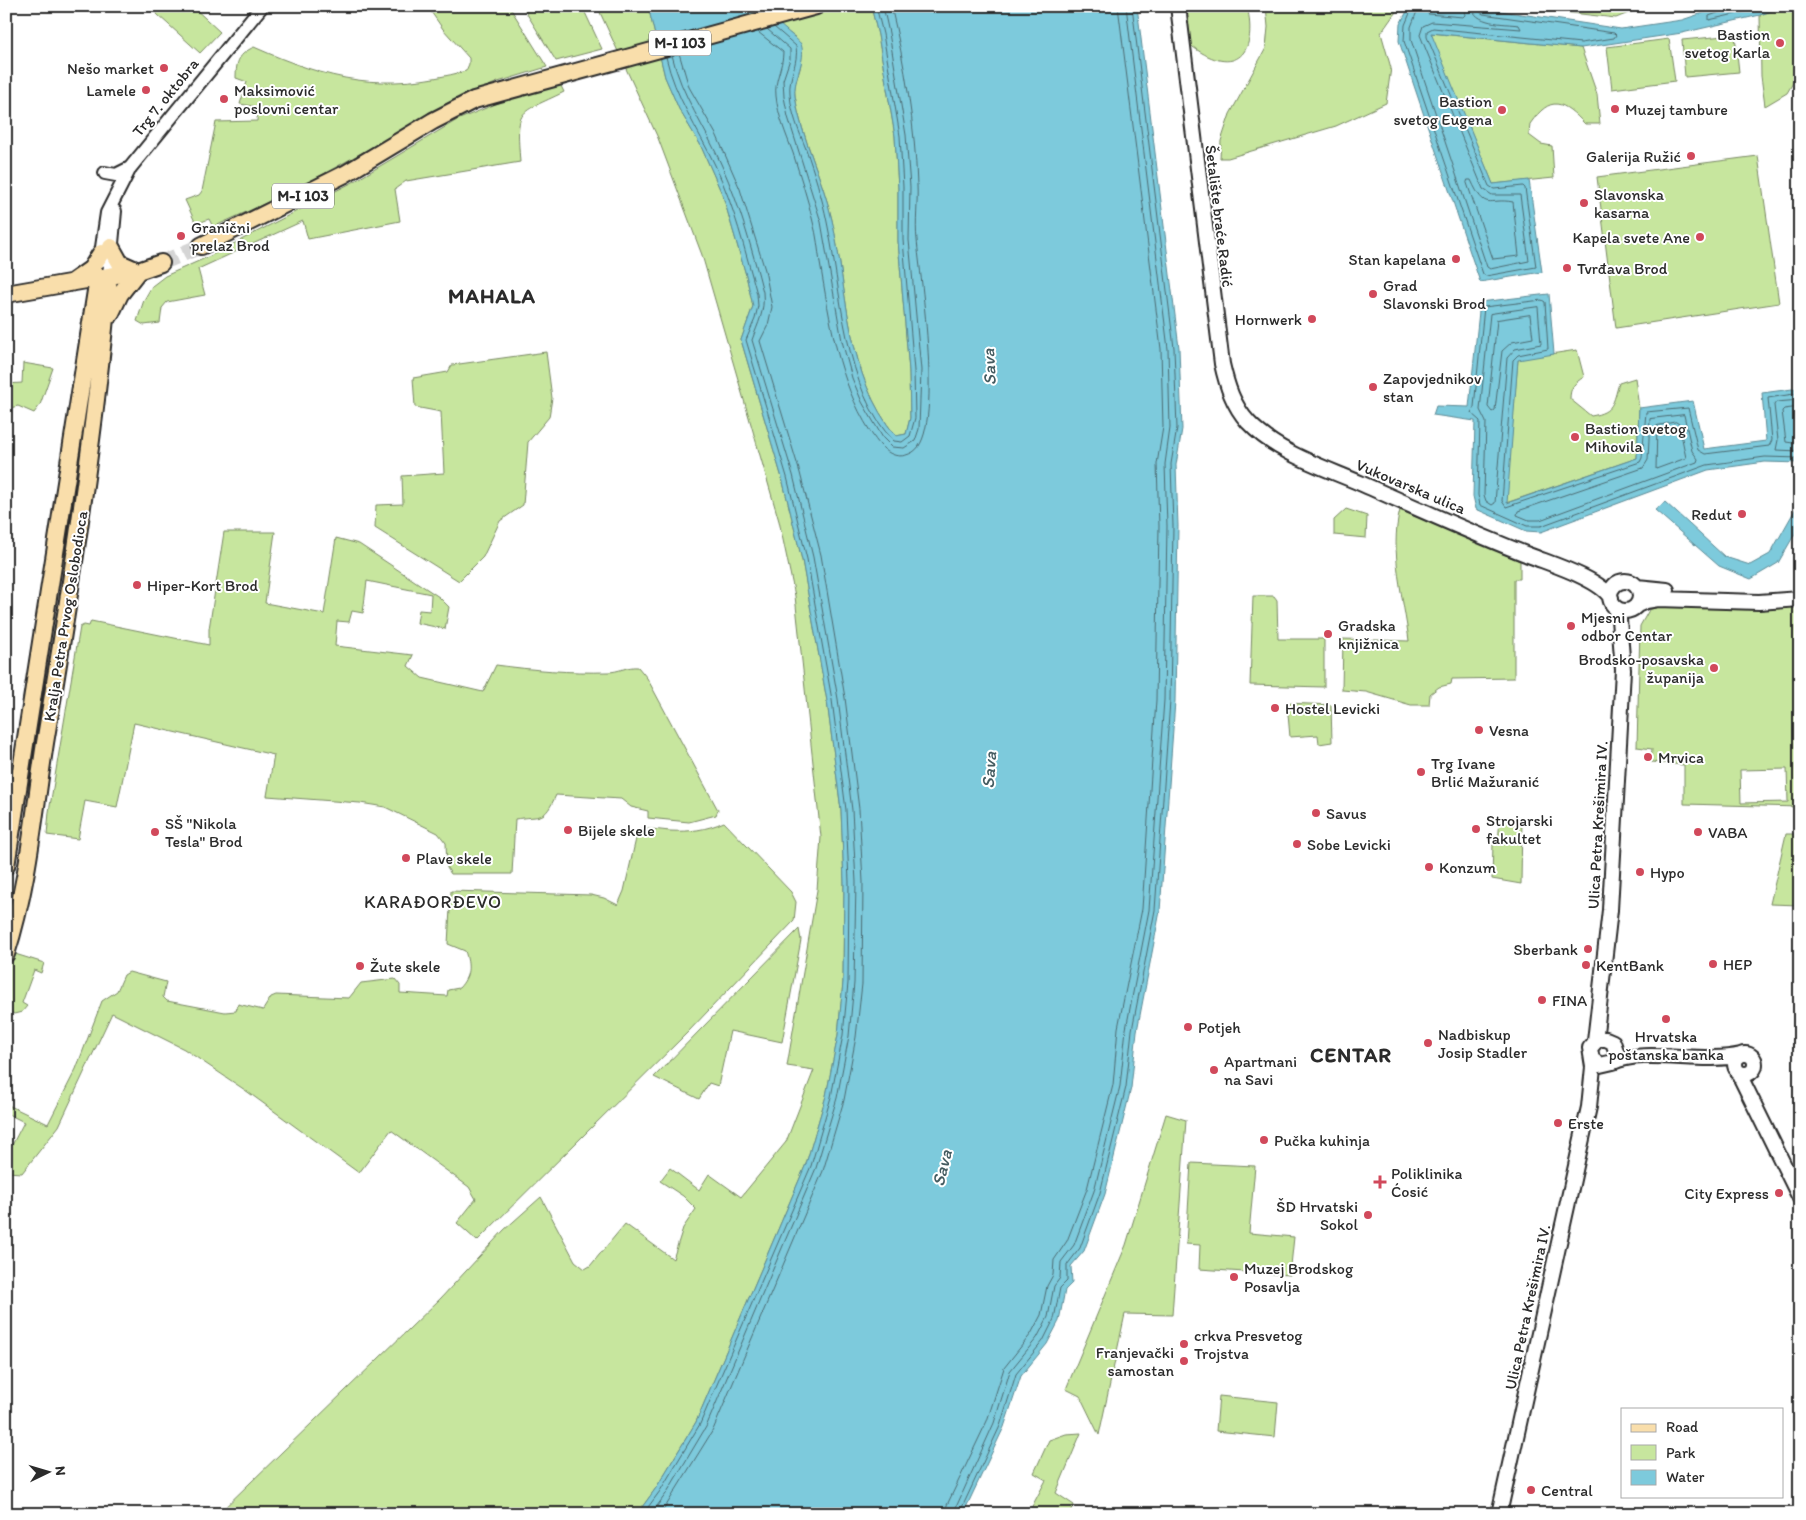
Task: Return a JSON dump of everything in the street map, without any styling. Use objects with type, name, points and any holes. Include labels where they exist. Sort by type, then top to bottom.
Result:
[{"type":"main road","name":"M-I 103","points":[[201,246],[345,174],[474,100],[816,6]]},
{"type":"main road","name":"Šetalište braće Radić","points":[[1178,6],[1222,364],[1231,398],[1249,423]]},
{"type":"main road","points":[[64,285],[84,275],[106,250],[120,263],[138,271]]},
{"type":"main road","points":[[6,294],[138,271],[161,263]]},
{"type":"main road","points":[[101,343],[113,308],[138,271]]},
{"type":"main road","name":"Kralja Petra Prvog Oslobodioca","points":[[6,866],[93,317],[104,277]]},
{"type":"main road","name":"Kralja Petra Prvog Oslobodioca","points":[[6,954],[22,893],[90,455],[101,343],[104,277]]},
{"type":"main road","points":[[64,285],[80,292],[88,303],[93,317]]},
{"type":"main road","name":"Vukovarska ulica","points":[[1249,423],[1281,447],[1306,459],[1564,569],[1600,587],[1613,602]]},
{"type":"main road","name":"Vukovarska ulica","points":[[1564,569],[1621,582]]},
{"type":"main road","points":[[1635,607],[1640,596],[1637,588],[1630,582],[1621,582],[1613,588],[1613,602],[1624,611],[1635,607],[1646,601],[1658,599],[1759,602],[1794,599]]},
{"type":"main road","points":[[1637,588],[1647,590],[1758,593],[1794,599]]},
{"type":"main road","name":"Ulica Petra Krešimira IV.","points":[[1613,602],[1619,619],[1622,670]]},
{"type":"main road","name":"Ulica Petra Krešimira IV.","points":[[1595,1041],[1610,910],[1622,670],[1628,623],[1635,607]]},
{"type":"main road","name":"Ulica Petra Krešimira IV.","points":[[1603,982],[1604,1012],[1612,1043]]},
{"type":"main road","points":[[1657,1057],[1602,1038],[1595,1041],[1590,1053],[1593,1060],[1600,1065],[1622,1059],[1657,1057],[1698,1059],[1747,1054],[1755,1064],[1750,1082],[1759,1114]]},
{"type":"main road","points":[[1611,1063],[1617,1054],[1612,1043]]},
{"type":"main road","points":[[1741,1055],[1736,1059],[1737,1070],[1800,1198]]},
{"type":"main road","points":[[1698,1059],[1728,1065],[1743,1074],[1752,1071]]},
{"type":"main road","name":"Ulica Petra Krešimira IV.","points":[[1499,1514],[1589,1106],[1593,1060]]},
{"type":"main road","name":"Ulica Petra Krešimira IV.","points":[[1589,1106],[1602,1074],[1611,1063]]},
{"type":"street","name":"Trg 7. oktobra","points":[[104,277],[106,250],[120,189],[130,168],[242,31],[252,13],[262,6]]},
{"type":"street","points":[[105,173],[116,174],[130,168]]},
{"type":"green space","points":[[148,6],[192,6],[220,32],[200,53]]},
{"type":"green space","points":[[427,6],[509,6],[547,67],[498,82],[462,97],[293,191],[213,227],[209,219],[196,224],[185,200],[199,195],[202,191],[216,122],[257,121],[258,107],[240,104],[247,82],[236,78],[236,72],[239,59],[245,52],[254,47],[308,68],[357,80],[382,82],[408,81],[436,78],[466,71],[469,58],[443,29]]},
{"type":"green space","points":[[522,6],[582,6],[602,49],[556,61]]},
{"type":"green space","points":[[597,6],[648,6],[665,77],[679,109],[700,144],[723,196],[753,306],[741,340],[782,478],[802,560],[827,701],[841,810],[844,882],[843,982],[838,1035],[826,1096],[806,1164],[696,1422],[656,1488],[637,1514],[218,1514],[441,1298],[504,1230],[541,1197],[575,1261],[585,1269],[590,1266],[625,1224],[673,1259],[683,1228],[696,1209],[683,1196],[660,1181],[670,1168],[699,1190],[709,1174],[741,1197],[786,1142],[814,1070],[787,1066],[817,890],[821,837],[795,596],[779,521],[702,255],[658,138]]},
{"type":"green space","points":[[759,6],[871,6],[878,35],[895,136],[898,188],[898,241],[909,371],[910,418],[906,434],[896,436],[880,412],[867,387],[858,360],[851,332],[832,220],[802,127],[795,96],[801,60],[795,37],[780,27]]},
{"type":"green space","points":[[1182,6],[1247,6],[1250,24],[1249,39],[1245,50],[1239,57],[1229,61],[1218,60],[1204,54],[1189,44]]},
{"type":"green space","points":[[1266,6],[1400,6],[1381,33],[1391,68],[1386,103],[1336,126],[1228,158],[1220,158],[1221,141],[1230,114],[1266,48],[1268,27]]},
{"type":"green space","points":[[1510,6],[1646,6],[1616,18]]},
{"type":"green space","name":"Bastion svetog Karla","points":[[1785,6],[1800,6],[1800,71],[1787,93],[1765,106],[1761,76],[1760,15]]},
{"type":"green space","name":"Bastion svetog Eugena","points":[[1430,33],[1581,48],[1597,94],[1600,124],[1585,124],[1570,110],[1557,104],[1544,108],[1530,124],[1529,135],[1541,144],[1552,146],[1554,178],[1493,184]]},
{"type":"green space","points":[[1735,35],[1739,72],[1685,77],[1682,40]]},
{"type":"green space","points":[[1669,39],[1675,81],[1612,89],[1607,47]]},
{"type":"green space","points":[[560,84],[564,92],[528,110],[523,115],[519,131],[520,162],[406,181],[395,189],[400,221],[308,239],[303,221],[198,269],[205,295],[167,302],[162,308],[160,323],[144,325],[137,321],[144,300],[152,286],[165,276],[210,256],[355,181],[457,120],[520,94]]},
{"type":"green space","points":[[1758,156],[1779,303],[1616,328],[1597,177]]},
{"type":"green space","name":"Bastion svetog Mihovila","points":[[1577,350],[1584,377],[1573,386],[1570,399],[1591,416],[1604,412],[1611,406],[1619,383],[1635,378],[1639,408],[1637,458],[1506,503],[1518,359]]},
{"type":"green space","points":[[546,352],[552,398],[549,417],[528,442],[523,505],[500,521],[483,557],[459,581],[375,528],[376,505],[403,504],[402,476],[444,473],[441,412],[415,407],[413,378],[448,372],[452,365]]},
{"type":"green space","points":[[23,363],[53,368],[40,405],[34,413],[18,406],[6,409],[6,384],[22,383]]},
{"type":"green space","points":[[1346,509],[1367,516],[1366,538],[1334,535],[1334,520]]},
{"type":"green space","points":[[1400,510],[1520,561],[1520,579],[1514,579],[1514,678],[1452,679],[1451,684],[1439,687],[1430,694],[1429,705],[1411,705],[1366,692],[1342,690],[1343,639],[1409,641],[1397,559],[1396,542]]},
{"type":"green space","points":[[224,532],[275,532],[265,603],[324,614],[336,538],[359,544],[439,597],[449,607],[445,629],[417,623],[419,610],[430,611],[431,594],[367,581],[363,613],[352,611],[349,622],[337,621],[335,646],[413,655],[408,666],[422,678],[483,692],[496,665],[580,672],[612,672],[630,667],[638,667],[647,678],[718,810],[716,815],[689,822],[648,818],[648,811],[631,807],[621,799],[556,795],[548,810],[541,816],[515,819],[512,874],[451,874],[447,868],[446,843],[438,833],[385,807],[360,803],[267,796],[274,755],[134,723],[117,807],[85,801],[78,839],[47,835],[49,812],[80,627],[84,625],[89,626],[91,621],[209,645],[209,629]]},
{"type":"green space","points":[[1253,596],[1274,596],[1277,600],[1278,639],[1324,639],[1324,687],[1250,685]]},
{"type":"green space","points":[[1657,607],[1800,607],[1800,807],[1684,804],[1684,765],[1651,762],[1652,749],[1637,747],[1640,626],[1649,610]],"holes":[[[1787,769],[1788,802],[1741,803],[1740,770]]]},
{"type":"green space","points":[[1287,703],[1331,705],[1332,742],[1319,744],[1318,735],[1290,737]]},
{"type":"green space","points":[[1500,817],[1522,818],[1521,884],[1492,879],[1493,844],[1498,844]]},
{"type":"green space","points":[[724,822],[791,892],[796,902],[794,921],[688,1032],[477,1241],[457,1223],[476,1199],[469,1187],[391,1130],[359,1173],[245,1090],[184,1049],[112,1013],[59,1126],[22,1173],[6,1172],[6,1147],[10,1149],[24,1122],[6,1113],[6,1104],[48,1124],[76,1069],[102,1001],[117,991],[124,975],[129,972],[166,982],[163,997],[167,1001],[225,1012],[236,1011],[238,1004],[263,1010],[271,997],[276,995],[349,998],[361,983],[395,979],[400,985],[400,993],[447,996],[448,990],[459,988],[463,984],[468,971],[465,951],[448,944],[451,891],[591,895],[604,898],[618,905],[624,891],[638,830],[691,831]]},
{"type":"green space","points":[[1786,834],[1800,834],[1800,905],[1770,904]]},
{"type":"green space","points":[[799,929],[801,940],[782,1042],[730,1031],[718,1086],[709,1083],[699,1099],[654,1077]]},
{"type":"green space","points":[[12,953],[44,963],[41,973],[34,970],[22,1003],[27,1006],[22,1012],[14,1014],[6,1009],[6,971]]},
{"type":"green space","points":[[1166,1114],[1186,1120],[1172,1315],[1125,1314],[1099,1435],[1080,1396],[1066,1389],[1126,1245]]},
{"type":"green space","points":[[1191,1163],[1255,1166],[1249,1233],[1294,1237],[1290,1275],[1199,1269],[1200,1245],[1186,1244]]},
{"type":"green space","points":[[1219,1396],[1278,1402],[1275,1437],[1216,1431]]},
{"type":"green space","points":[[1081,1433],[1056,1493],[1074,1505],[1071,1514],[1028,1514],[1046,1480],[1034,1473],[1049,1440],[1066,1434]]},
{"type":"water","name":"Sava","points":[[648,6],[759,6],[801,44],[802,57],[795,96],[802,127],[832,220],[851,332],[867,387],[880,412],[896,436],[906,434],[910,418],[909,371],[898,241],[898,188],[895,136],[878,35],[871,6],[1137,6],[1179,348],[1182,429],[1176,465],[1178,526],[1175,701],[1160,911],[1137,1031],[1131,1088],[1105,1194],[1084,1251],[1071,1266],[1072,1283],[1065,1290],[1059,1321],[1047,1344],[1021,1376],[1004,1427],[963,1514],[637,1514],[656,1488],[696,1422],[806,1164],[826,1096],[838,1035],[843,982],[844,882],[841,810],[827,701],[802,560],[782,478],[741,340],[753,306],[723,196],[700,144],[679,109],[665,77]]},
{"type":"water","points":[[1410,6],[1467,6],[1621,29],[1682,20],[1724,6],[1785,6],[1760,15],[1682,33],[1581,48],[1431,33],[1493,184],[1529,180],[1542,272],[1480,282],[1399,41],[1400,24]]},
{"type":"water","points":[[1549,294],[1554,354],[1518,360],[1507,503],[1637,458],[1639,408],[1693,401],[1704,449],[1766,441],[1762,393],[1800,388],[1800,463],[1765,462],[1708,470],[1541,532],[1526,531],[1476,509],[1473,496],[1475,421],[1433,415],[1436,406],[1469,407],[1480,302]]},
{"type":"water","points":[[1800,501],[1800,525],[1778,563],[1751,579],[1719,566],[1655,510],[1665,502],[1725,557],[1750,565],[1770,554]]},
{"type":"tunnel","points":[[161,263],[201,246]]},
{"type":"place","name":"Bastion svetog Karla","points":[[1780,43]]},
{"type":"place","name":"Nešo market","points":[[164,68]]},
{"type":"place","name":"Lamele","points":[[146,90]]},
{"type":"place","name":"Maksimović poslovni centar","points":[[224,99]]},
{"type":"place","name":"Muzej tambure","points":[[1615,109]]},
{"type":"place","name":"Bastion svetog Eugena","points":[[1502,110]]},
{"type":"place","name":"Galerija Ružić","points":[[1691,156]]},
{"type":"place","name":"Slavonska kasarna","points":[[1584,203]]},
{"type":"place","name":"Granični prelaz Brod","points":[[181,236]]},
{"type":"place","name":"Kapela svete Ane","points":[[1700,237]]},
{"type":"place","name":"Stan kapelana","points":[[1456,259]]},
{"type":"place","name":"Tvrđava Brod","points":[[1567,268]]},
{"type":"place","name":"Grad Slavonski Brod","points":[[1373,294]]},
{"type":"place","name":"Hornwerk","points":[[1312,319]]},
{"type":"place","name":"Zapovjednikov stan","points":[[1373,387]]},
{"type":"place","name":"Bastion svetog Mihovila","points":[[1575,437]]},
{"type":"place","name":"Redut","points":[[1742,514]]},
{"type":"place","name":"Hiper-Kort Brod","points":[[137,585]]},
{"type":"place","name":"Mjesni odbor Centar","points":[[1571,626]]},
{"type":"place","name":"Gradska knjižnica","points":[[1328,634]]},
{"type":"place","name":"Brodsko-posavska županija","points":[[1714,668]]},
{"type":"place","name":"Hostel Levicki","points":[[1275,708]]},
{"type":"place","name":"Vesna","points":[[1479,730]]},
{"type":"place","name":"Mrvica","points":[[1648,757]]},
{"type":"place","name":"Trg Ivane Brlić Mažuranić","points":[[1421,772]]},
{"type":"place","name":"Savus","points":[[1316,813]]},
{"type":"place","name":"Strojarski fakultet","points":[[1476,829]]},
{"type":"place","name":"Bijele skele","points":[[568,830]]},
{"type":"place","name":"SŠ \"Nikola Tesla\" Brod","points":[[155,832]]},
{"type":"place","name":"VABA","points":[[1698,832]]},
{"type":"place","name":"Sobe Levicki","points":[[1297,844]]},
{"type":"place","name":"Plave skele","points":[[406,858]]},
{"type":"place","name":"Konzum","points":[[1429,867]]},
{"type":"place","name":"Hypo","points":[[1640,872]]},
{"type":"place","name":"Sberbank","points":[[1588,949]]},
{"type":"place","name":"HEP","points":[[1713,964]]},
{"type":"place","name":"KentBank","points":[[1586,965]]},
{"type":"place","name":"Žute skele","points":[[360,966]]},
{"type":"place","name":"FINA","points":[[1542,1000]]},
{"type":"place","name":"Hrvatska poštanska banka","points":[[1666,1019]]},
{"type":"place","name":"Potjeh","points":[[1188,1027]]},
{"type":"place","name":"Nadbiskup Josip Stadler","points":[[1428,1043]]},
{"type":"place","name":"Apartmani na Savi","points":[[1214,1070]]},
{"type":"place","name":"Erste","points":[[1558,1123]]},
{"type":"place","name":"Pučka kuhinja","points":[[1264,1140]]},
{"type":"place","name":"Poliklinika Ćosić","points":[[1380,1182]]},
{"type":"place","name":"City Express","points":[[1779,1193]]},
{"type":"place","name":"ŠD Hrvatski Sokol","points":[[1368,1215]]},
{"type":"place","name":"Muzej Brodskog Posavlja","points":[[1234,1277]]},
{"type":"place","name":"crkva Presvetog Trojstva","points":[[1184,1344]]},
{"type":"place","name":"Franjevački samostan","points":[[1184,1361]]},
{"type":"place","name":"Central","points":[[1531,1490]]},
{"type":"district","name":"MAHALA","points":[[492,296]]},
{"type":"district","name":"KARAĐORĐEVO","points":[[433,902]]},
{"type":"district","name":"CENTAR","points":[[1351,1055]]}]
